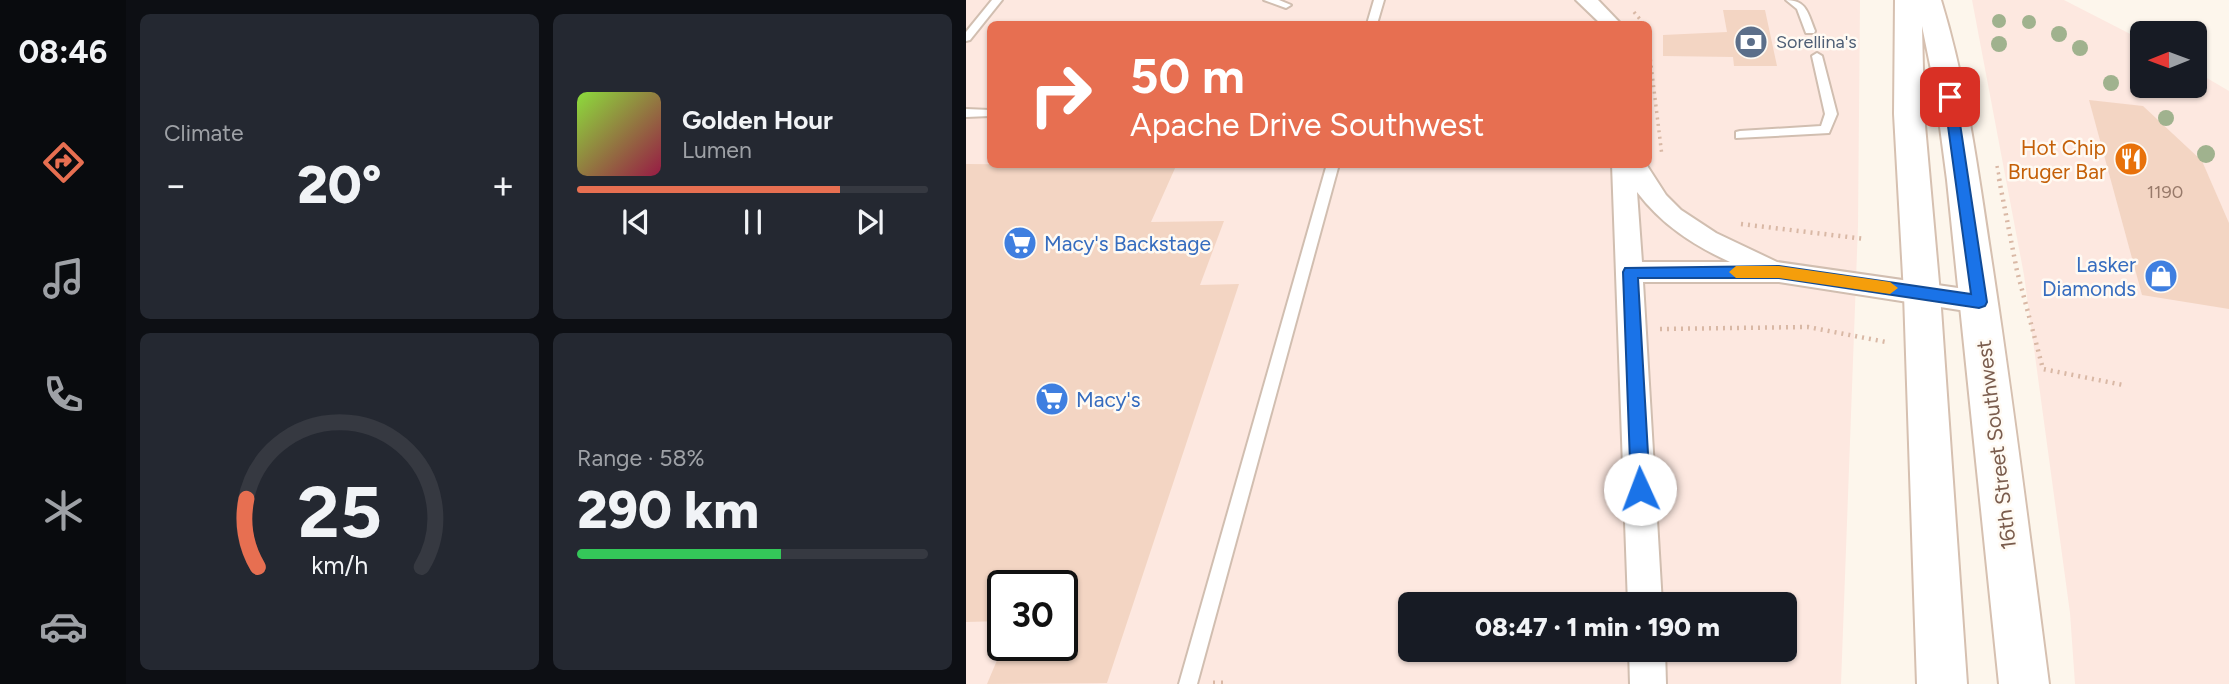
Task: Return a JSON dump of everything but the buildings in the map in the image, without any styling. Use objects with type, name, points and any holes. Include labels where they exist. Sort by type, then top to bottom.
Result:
[{"type":"main road","points":[[1908,0],[1909,114],[1922,294],[1942,684]]},
{"type":"main road","name":"16th Street Southwest","points":[[1928,0],[1942,47],[1979,302],[2024,684]]},
{"type":"street","points":[[1586,0],[1608,21]]},
{"type":"street","points":[[1624,168],[1644,592]]},
{"type":"street","points":[[1636,168],[1655,201],[1676,221],[1710,242],[1779,272]]},
{"type":"street","points":[[1630,272],[1779,272],[1979,302]]},
{"type":"street","points":[[1647,662],[1648,684]]},
{"type":"lane","points":[[966,38],[997,0]]},
{"type":"lane","points":[[1269,0],[1286,5]]},
{"type":"lane","points":[[1373,21],[1379,0]]},
{"type":"lane","points":[[1791,0],[1801,8],[1810,31]]},
{"type":"lane","points":[[1740,135],[1803,134],[1825,130],[1831,114],[1817,55]]},
{"type":"lane","points":[[966,113],[987,113]]},
{"type":"lane","points":[[1188,684],[1332,168]]},
{"type":"path","points":[[1652,73],[1662,157]]},
{"type":"path","points":[[1738,224],[1865,239]]},
{"type":"path","points":[[2017,271],[2043,369],[2123,385]]},
{"type":"path","points":[[1633,329],[1808,327],[1886,342]]},
{"type":"shaded area","points":[[966,0],[1860,0],[1858,226],[1841,684],[966,684]]},
{"type":"shaded area","points":[[1972,0],[2064,0],[2130,34],[2130,98],[2207,98],[2207,78],[2229,91],[2229,684],[2075,684],[2070,613],[2024,275]]},
{"type":"slow traffic","points":[[1736,272],[1779,272],[1890,288]]},
{"type":"place","name":"Sorellina's","points":[[1751,42]]},
{"type":"place","name":"Hot Chip Bruger Bar","points":[[2131,159]]},
{"type":"place","name":"Macy's Backstage","points":[[1020,243]]},
{"type":"place","name":"Lasker Diamonds","points":[[2161,276]]},
{"type":"place","name":"Macy's","points":[[1052,399]]},
{"type":"route","points":[[1640,489],[1630,272],[1779,272],[1979,302],[1950,97]]}]
